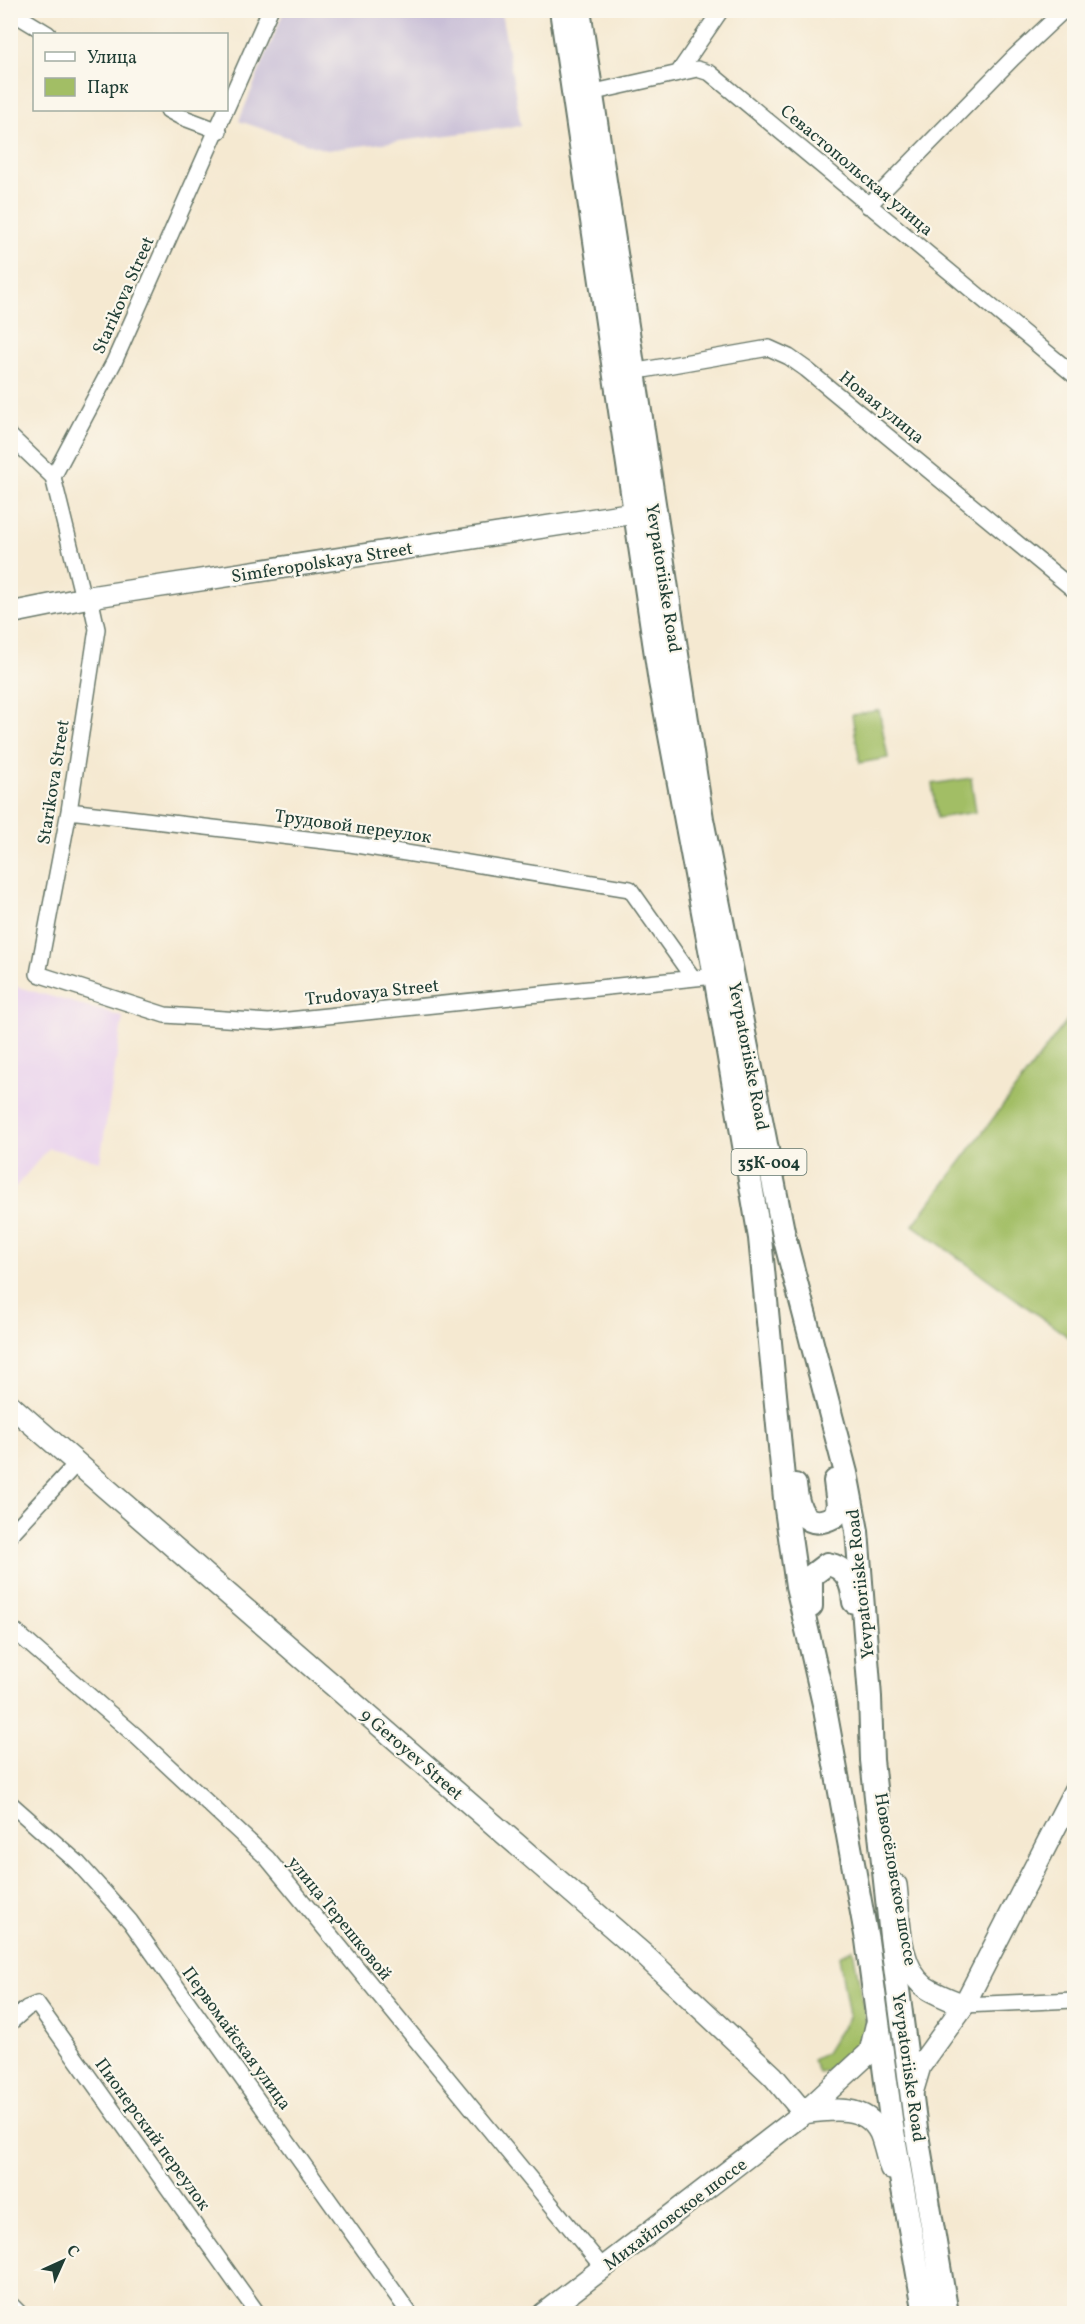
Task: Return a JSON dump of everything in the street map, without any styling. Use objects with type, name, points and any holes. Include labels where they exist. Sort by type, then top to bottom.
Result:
[{"type":"main road","name":"Yevpatoriiske Road","points":[[561,10],[704,977],[760,1238],[781,1455],[797,1586],[821,1692],[867,1940],[925,2313]]},
{"type":"main road","name":"Yevpatoriiske Road","points":[[579,10],[632,372],[702,819],[784,1236],[857,1531],[870,1697],[872,1760],[912,2096],[947,2313]]},
{"type":"main road","points":[[781,1455],[790,1465],[797,1504],[802,1514],[815,1521],[825,1521],[835,1516],[838,1505],[822,1413],[824,1392]]},
{"type":"main road","points":[[821,1692],[824,1667],[810,1593],[811,1576],[827,1564],[837,1565],[848,1577],[853,1593],[859,1664],[870,1697]]},
{"type":"street","name":"Starikova Street","points":[[228,110],[270,10]]},
{"type":"street","points":[[678,73],[721,10]]},
{"type":"street","points":[[868,206],[1013,58],[1064,10]]},
{"type":"street","points":[[10,11],[46,33]]},
{"type":"street","name":"Севастопольская улица","points":[[590,93],[698,69],[710,73],[1074,375]]},
{"type":"street","points":[[170,111],[219,131]]},
{"type":"street","name":"Starikova Street","points":[[38,974],[69,811],[97,629],[53,477],[114,362],[227,111]]},
{"type":"street","name":"Новая улица","points":[[632,372],[742,351],[769,348],[780,352],[815,377],[1074,590]]},
{"type":"street","points":[[11,436],[53,477]]},
{"type":"street","name":"Simferopolskaya Street","points":[[10,613],[87,598],[634,513]]},
{"type":"street","name":"Трудовой переулок","points":[[69,811],[343,843],[630,889],[704,977]]},
{"type":"street","name":"Trudovaya Street","points":[[38,974],[165,1015],[269,1022],[704,977]]},
{"type":"street","name":"9 Geroyev Street","points":[[10,1405],[642,1953],[773,2076],[804,2113]]},
{"type":"street","points":[[10,1535],[76,1464]]},
{"type":"street","name":"улица Терешковой","points":[[10,1627],[137,1737],[267,1858],[604,2268]]},
{"type":"street","name":"Новосёловское шоссе","points":[[872,1760],[885,1803],[905,1957],[913,1976],[924,1986],[964,2005]]},
{"type":"street","points":[[912,2096],[924,2058],[964,2005],[1074,1791]]},
{"type":"street","name":"Первомайская улица","points":[[10,1803],[78,1863],[130,1921],[410,2313]]},
{"type":"street","points":[[964,2005],[1074,2000]]},
{"type":"street","name":"Пионерский переулок","points":[[10,2023],[27,2007],[37,2004],[258,2313]]},
{"type":"street","name":"Михайловское шоссе","points":[[543,2313],[804,2113],[870,2052],[878,2019]]},
{"type":"street","points":[[804,2113],[844,2110],[869,2120],[879,2131],[909,2220]]},
{"type":"street","points":[[10,2308],[15,2313]]},
{"type":"shaded area","points":[[284,11],[501,11],[521,126],[326,150],[239,121]]},
{"type":"shaded area","points":[[11,985],[123,1017],[100,1161],[49,1148],[11,1192]]},
{"type":"green space","points":[[879,710],[888,758],[860,763],[852,715]]},
{"type":"green space","points":[[971,778],[976,812],[937,818],[932,784]]},
{"type":"green space","points":[[1074,1011],[1074,1341],[913,1225]]},
{"type":"green space","points":[[853,1949],[869,2038],[859,2053],[848,2063],[818,2072],[812,2060],[826,2053],[849,2016],[839,1956]]}]
